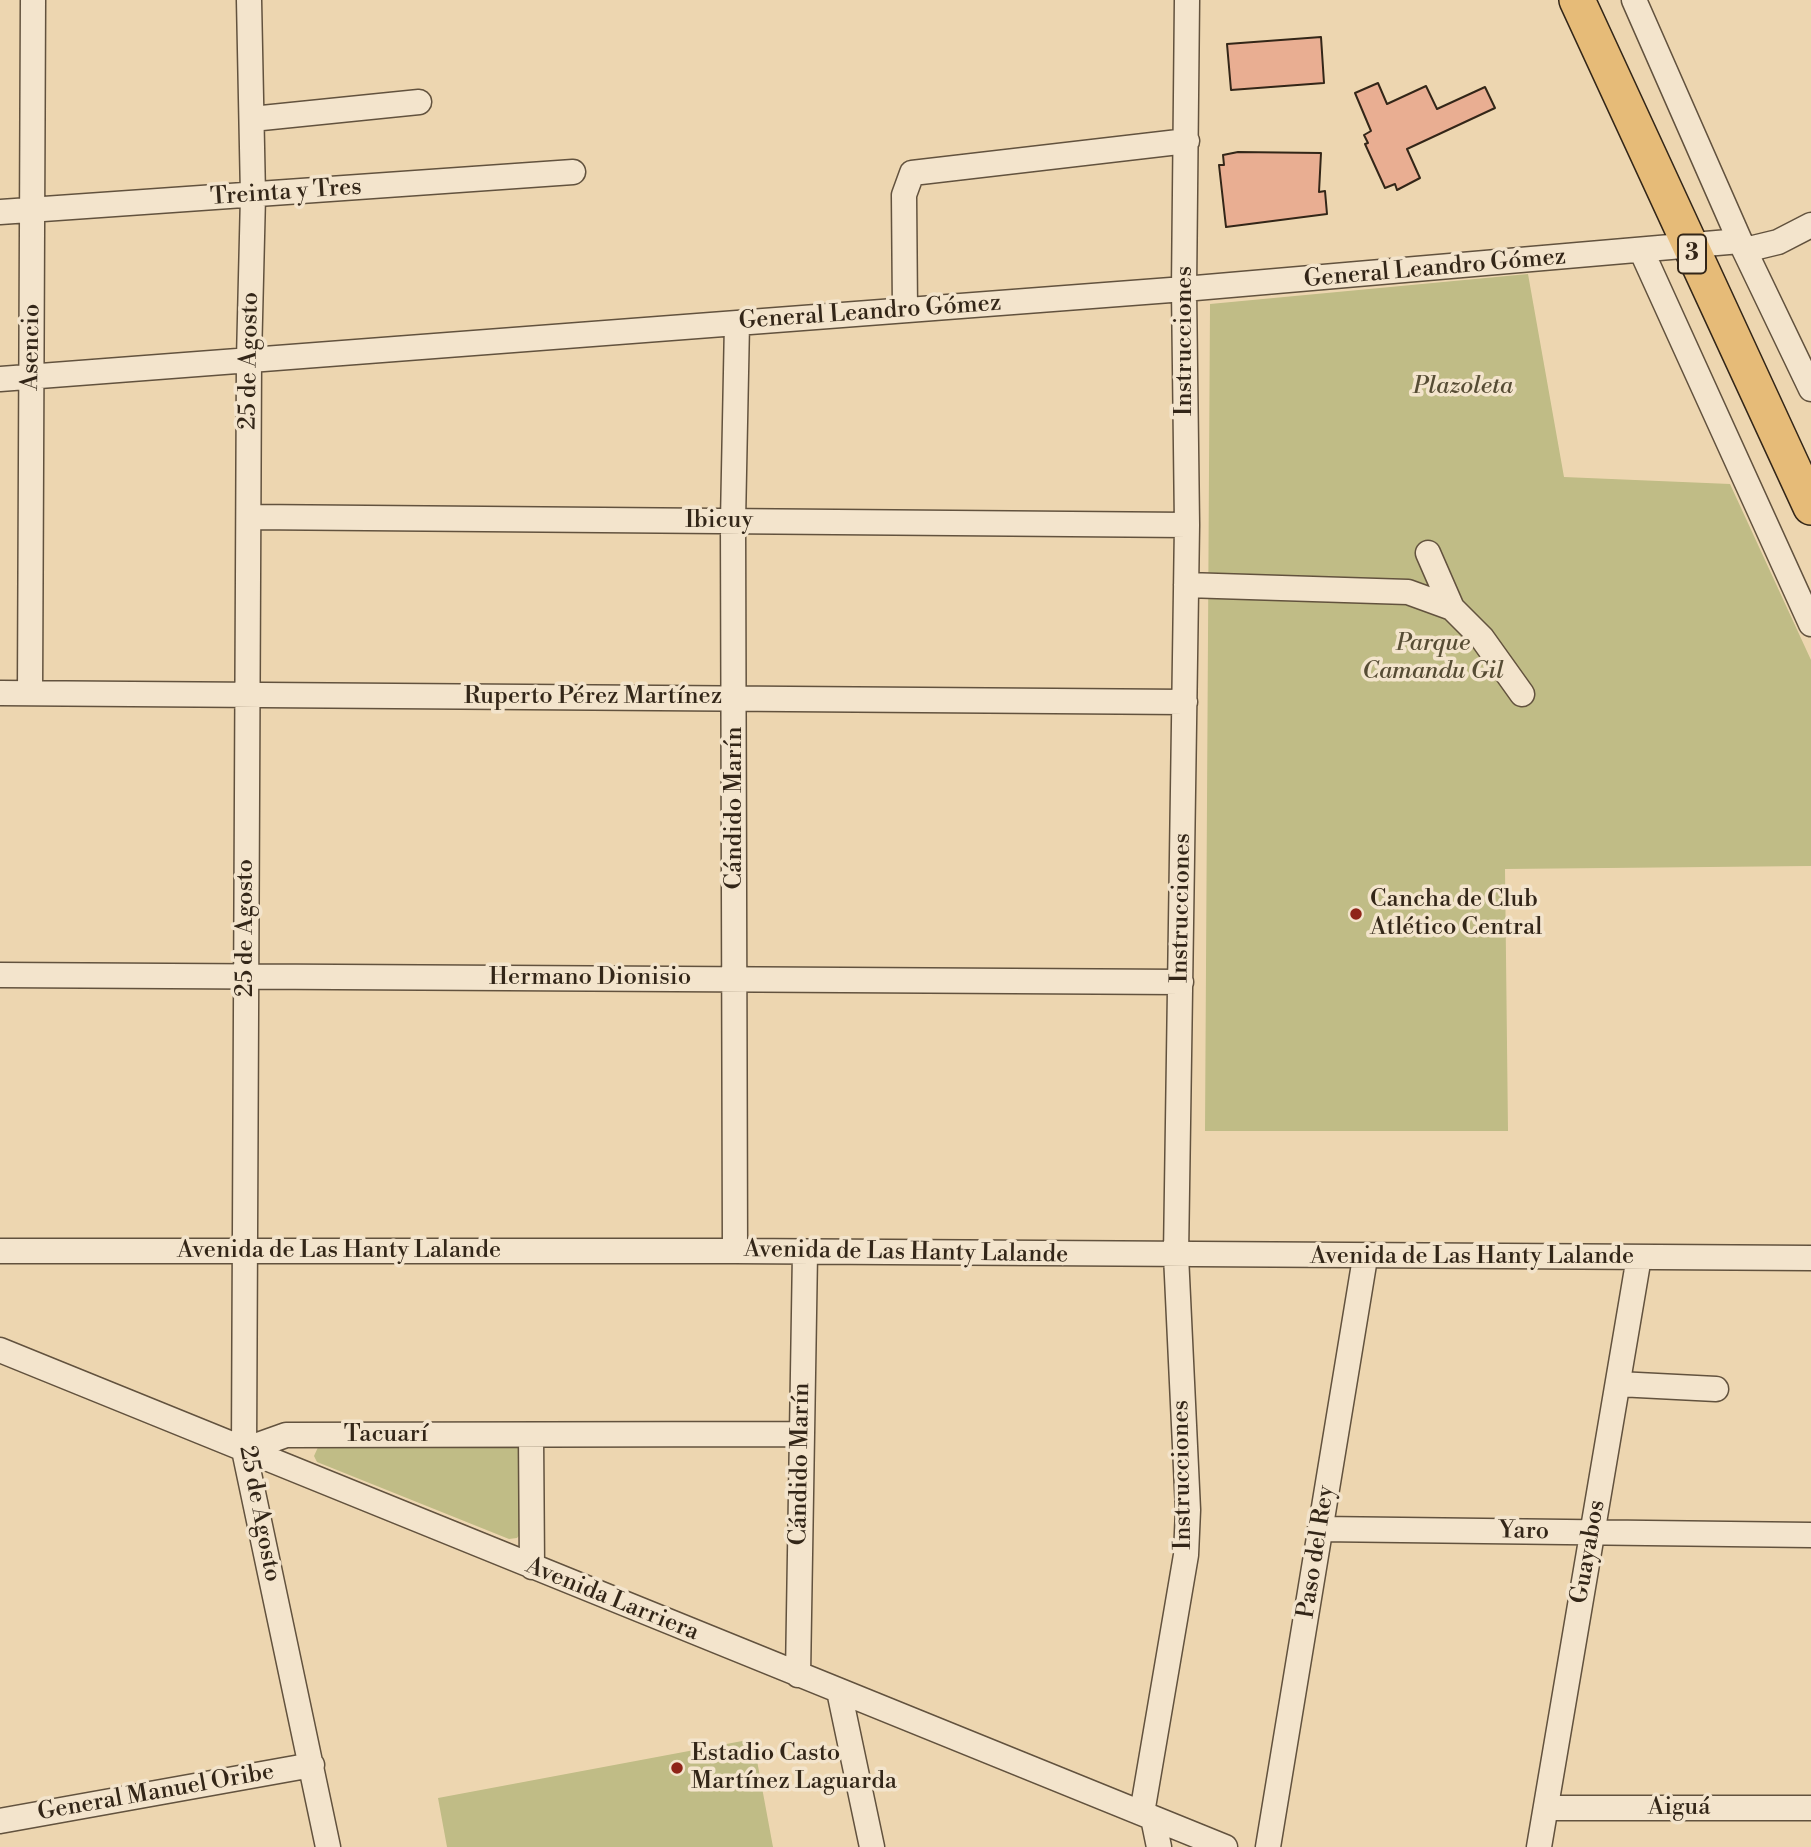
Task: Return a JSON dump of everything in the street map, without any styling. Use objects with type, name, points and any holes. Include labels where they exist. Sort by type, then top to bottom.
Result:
[{"type":"highway","name":"3","points":[[1577,0],[1811,507]]},
{"type":"street","name":"Asencio","points":[[30,693],[33,0]]},
{"type":"street","name":"25 de Agosto","points":[[250,0],[253,196],[249,359],[244,1450],[328,1847]]},
{"type":"street","name":"Instrucciones","points":[[1159,1847],[1147,1815],[1186,1555],[1188,1510],[1176,1255],[1187,525],[1184,289],[1186,0]]},
{"type":"street","points":[[1634,0],[1742,246],[1811,389]]},
{"type":"street","points":[[252,119],[419,102]]},
{"type":"street","points":[[905,310],[904,195],[912,173],[1186,141]]},
{"type":"street","name":"Treinta y Tres","points":[[0,212],[573,172]]},
{"type":"street","name":"General Leandro Gómez","points":[[0,379],[1184,289],[1689,247],[1742,246],[1778,242],[1811,225]]},
{"type":"street","points":[[1642,252],[1811,624]]},
{"type":"street","name":"Cándido Marín","points":[[736,1251],[733,521],[737,323]]},
{"type":"street","name":"Ibicuy","points":[[250,517],[1187,525]]},
{"type":"street","points":[[1428,553],[1452,608],[1482,638],[1522,694]]},
{"type":"street","points":[[1186,585],[1408,592],[1452,608]]},
{"type":"street","name":"Ruperto Pérez Martínez","points":[[0,693],[1185,702]]},
{"type":"street","name":"Hermano Dionisio","points":[[0,975],[1181,982]]},
{"type":"street","name":"Avenida de Las Hanty Lalande","points":[[0,1251],[736,1251],[1365,1258],[1811,1258]]},
{"type":"street","name":"Cándido Marín","points":[[798,1675],[805,1253]]},
{"type":"street","name":"Guayabos","points":[[1539,1847],[1639,1257]]},
{"type":"street","name":"Paso del Rey","points":[[1268,1847],[1365,1258]]},
{"type":"street","name":"Avenida Larriera","points":[[0,1350],[1226,1847]]},
{"type":"street","points":[[1618,1384],[1716,1389]]},
{"type":"street","name":"Tacuarí","points":[[244,1450],[286,1435],[802,1434]]},
{"type":"street","points":[[531,1436],[532,1567]]},
{"type":"street","name":"Yaro","points":[[1321,1528],[1593,1534],[1811,1535]]},
{"type":"street","points":[[839,1691],[872,1847]]},
{"type":"street","name":"General Manuel Oribe","points":[[0,1821],[312,1765]]},
{"type":"street","name":"Aiguá","points":[[1546,1808],[1811,1808]]},
{"type":"green space","name":"Parque Camandu Gil","points":[[1528,274],[1564,477],[1730,484],[1811,660],[1811,866],[1505,869],[1508,1131],[1205,1131],[1210,304]]},
{"type":"green space","points":[[319,1445],[518,1446],[522,1456],[522,1532],[517,1538],[509,1539],[317,1462],[314,1456]]},
{"type":"green space","name":"Estadio Casto Martínez Laguarda","points":[[753,1739],[773,1847],[447,1847],[438,1798]]},
{"type":"building","points":[[1321,37],[1324,83],[1231,90],[1227,44]]},
{"type":"building","points":[[1378,83],[1387,104],[1426,86],[1437,109],[1485,87],[1495,108],[1407,149],[1420,178],[1397,190],[1395,184],[1385,188],[1365,144],[1368,143],[1364,135],[1371,131],[1355,93]]},
{"type":"building","points":[[1238,152],[1321,153],[1319,192],[1325,191],[1327,214],[1226,227],[1219,165],[1224,165],[1223,155]]},
{"type":"place","name":"Cancha de Club Atlético Central","points":[[1356,914]]},
{"type":"place","name":"Estadio Casto Martínez Laguarda","points":[[677,1768]]},
{"type":"park label","name":"Plazoleta","points":[[1463,387]]}]
